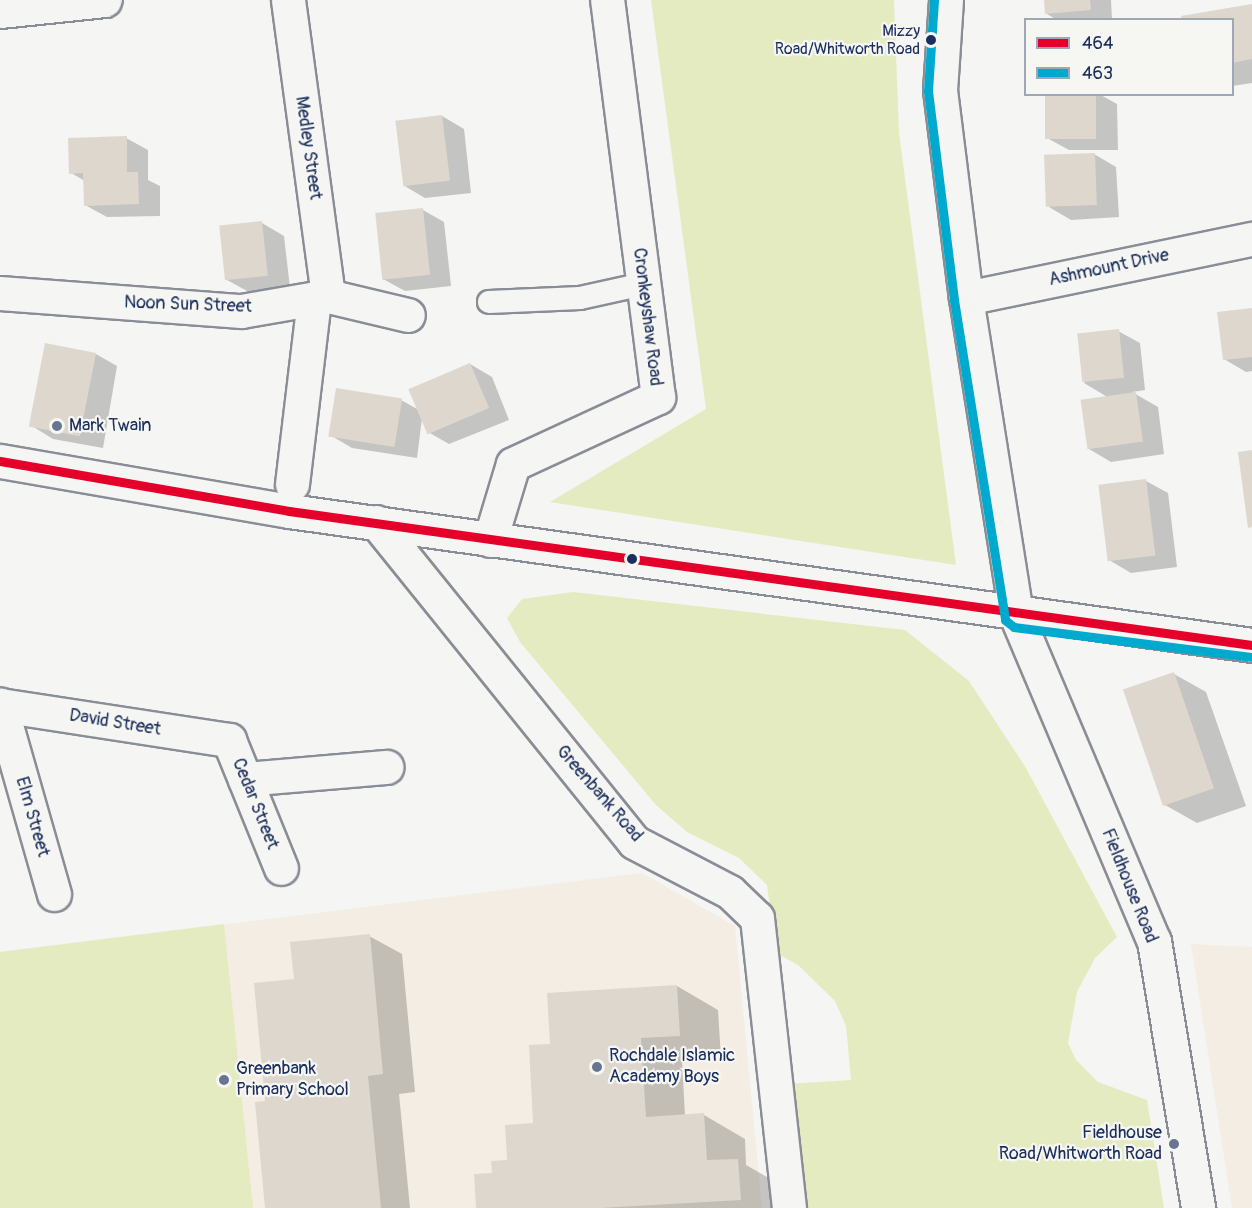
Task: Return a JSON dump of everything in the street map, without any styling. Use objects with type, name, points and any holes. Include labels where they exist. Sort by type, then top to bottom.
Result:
[{"type":"street","points":[[0,11],[104,0]]},
{"type":"street","name":"Medley Street","points":[[288,0],[321,298],[292,484]]},
{"type":"street","name":"Cronkeyshaw Road","points":[[490,540],[513,464],[657,397],[607,0]]},
{"type":"street","name":"Fieldhouse Road","points":[[946,0],[940,90],[966,298],[1016,615],[1154,941],[1198,1208]]},
{"type":"street","name":"Ashmount Drive","points":[[966,298],[1252,239]]},
{"type":"street","name":"Noon Sun Street","points":[[0,293],[242,311],[321,298],[408,315]]},
{"type":"street","points":[[0,461],[289,511],[1016,615],[1252,645]]},
{"type":"street","name":"Greenbank Road","points":[[376,522],[634,842],[730,892],[756,918],[789,1208]]},
{"type":"street","name":"David Street","points":[[0,705],[229,740]]},
{"type":"street","name":"Elm Street","points":[[0,705],[54,894]]},
{"type":"street","name":"Cedar Street","points":[[229,740],[281,868]]},
{"type":"street","points":[[245,779],[386,767]]},
{"type":"lane","points":[[489,302],[580,298],[643,284]]},
{"type":"shaded area","points":[[642,873],[735,926],[762,1208],[0,1208],[0,952]]},
{"type":"shaded area","points":[[1191,944],[1252,947],[1252,1208],[1232,1208]]},
{"type":"green space","points":[[651,0],[894,0],[899,133],[956,565],[550,502],[706,409]]},
{"type":"green space","points":[[573,592],[905,630],[969,681],[1026,768],[1117,937],[1095,958],[1077,992],[1068,1043],[1076,1060],[1098,1082],[1147,1100],[1164,1208],[801,1208],[788,1084],[851,1080],[846,1026],[835,1001],[798,965],[776,953],[767,885],[739,858],[687,832],[656,805],[520,642],[507,618],[522,599]]},
{"type":"green space","points":[[224,924],[253,1208],[0,1208],[0,952]]},
{"type":"building","points":[[1044,0],[1090,0],[1091,10],[1045,14]]},
{"type":"building","points":[[1252,4],[1252,59],[1234,63],[1234,18],[1182,18],[1181,16]]},
{"type":"building","points":[[1045,96],[1096,96],[1096,139],[1045,139]]},
{"type":"building","points":[[442,115],[450,181],[403,186],[395,121]]},
{"type":"building","points":[[127,136],[127,172],[138,172],[139,204],[84,206],[83,173],[69,174],[68,138]]},
{"type":"building","points":[[1095,153],[1097,205],[1046,207],[1044,155]]},
{"type":"building","points":[[423,208],[430,275],[382,280],[375,213]]},
{"type":"building","points":[[262,221],[268,276],[225,280],[219,225]]},
{"type":"building","points":[[1252,308],[1252,357],[1223,360],[1217,312]]},
{"type":"building","points":[[1119,329],[1124,378],[1082,382],[1077,333]]},
{"type":"building","points":[[45,343],[96,353],[80,436],[29,426]]},
{"type":"building","points":[[470,363],[489,408],[427,434],[408,389]]},
{"type":"building","points":[[336,388],[402,398],[395,447],[328,436]]},
{"type":"building","points":[[1136,392],[1143,442],[1088,449],[1081,400]]},
{"type":"building","points":[[1252,450],[1252,527],[1248,528],[1238,452]]},
{"type":"building","points":[[1146,479],[1155,555],[1108,561],[1098,485]]},
{"type":"building","points":[[1174,672],[1214,788],[1163,806],[1123,690]]},
{"type":"building","points":[[370,934],[383,1074],[368,1076],[381,1208],[265,1208],[255,1102],[265,1101],[254,983],[294,979],[290,942]]},
{"type":"building","points":[[677,985],[680,1036],[641,1038],[646,1117],[704,1113],[707,1160],[738,1159],[741,1200],[600,1208],[476,1208],[474,1174],[492,1173],[491,1161],[507,1160],[505,1125],[533,1123],[529,1045],[550,1044],[547,993]]},
{"type":"transit line","name":"463","points":[[934,0],[928,91],[954,300],[1005,620],[1014,627],[1250,657]]},
{"type":"transit line","name":"464","points":[[0,461],[289,511],[1252,645]]},
{"type":"place","name":"Mizzy Road/Whitworth Road","points":[[931,40]]},
{"type":"place","name":"Mark Twain","points":[[57,426]]},
{"type":"place","name":"Rochdale Islamic Academy Boys","points":[[597,1067]]},
{"type":"place","name":"Greenbank Primary School","points":[[224,1080]]},
{"type":"place","name":"Fieldhouse Road/Whitworth Road","points":[[1174,1144]]}]
